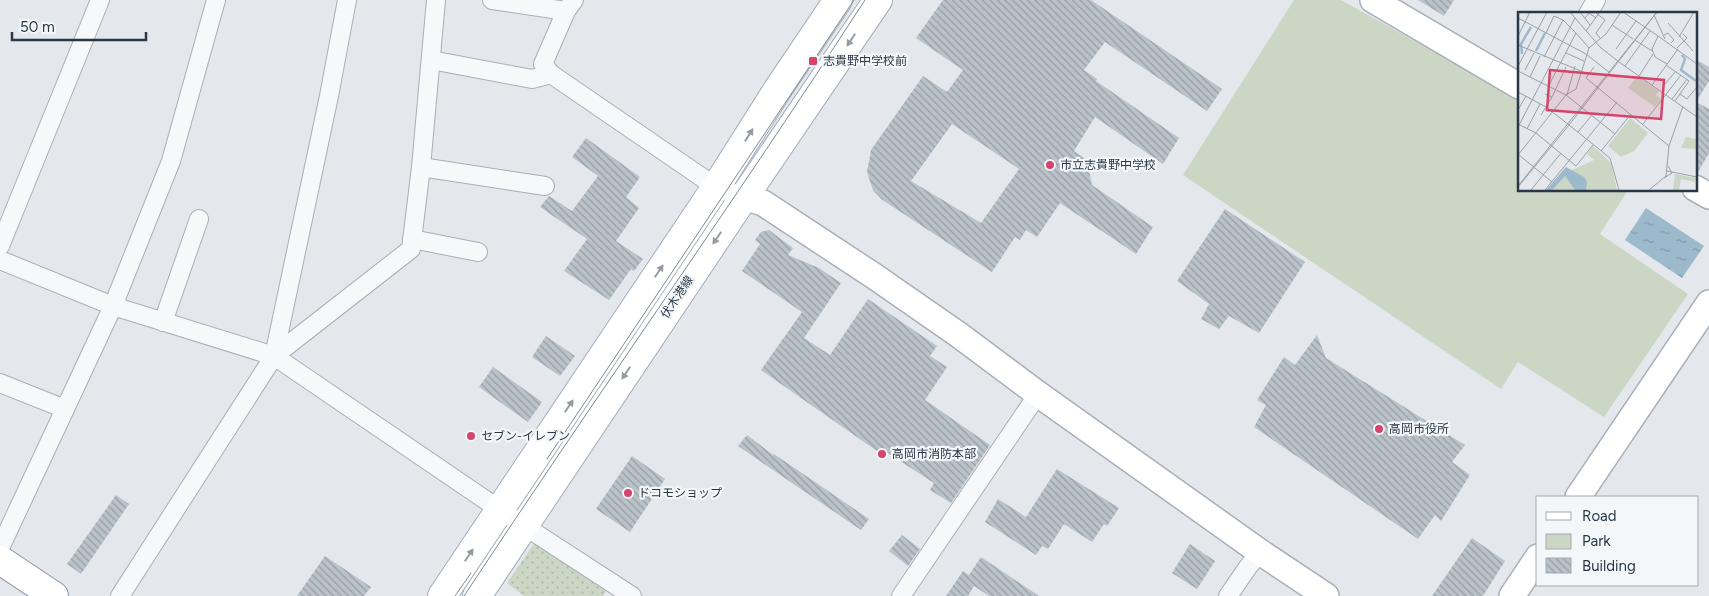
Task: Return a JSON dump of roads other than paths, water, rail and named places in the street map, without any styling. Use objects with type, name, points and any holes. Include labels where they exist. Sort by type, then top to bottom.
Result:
[{"type":"main road","points":[[442,596],[716,187],[778,89],[838,0]]},
{"type":"main road","name":"伏木港線","points":[[477,596],[878,0]]},
{"type":"main road","points":[[0,560],[54,596]]},
{"type":"street","points":[[0,246],[100,0]]},
{"type":"street","points":[[0,548],[114,306],[170,162],[216,0]]},
{"type":"street","points":[[274,356],[346,0]]},
{"type":"street","points":[[120,596],[274,356],[411,249],[421,167],[436,0]]},
{"type":"street","points":[[492,0],[570,6],[543,64],[551,74],[716,187],[763,203],[874,276],[960,335],[1038,394],[1260,552],[1326,596]]},
{"type":"street","points":[[1373,0],[1518,85]]},
{"type":"street","points":[[1589,12],[1596,0]]},
{"type":"street","points":[[431,60],[532,79],[551,74]]},
{"type":"street","points":[[421,167],[545,186]]},
{"type":"street","points":[[1696,189],[1709,196]]},
{"type":"street","points":[[164,322],[199,219]]},
{"type":"street","points":[[412,239],[478,252]]},
{"type":"street","points":[[0,260],[114,306],[274,356],[632,596]]},
{"type":"street","points":[[1579,496],[1709,303]]},
{"type":"street","points":[[0,383],[65,409]]},
{"type":"street","points":[[901,596],[1038,394]]},
{"type":"street","points":[[1228,596],[1260,552]]},
{"type":"street","points":[[1512,596],[1536,561]]},
{"type":"water","points":[[1646,208],[1704,246],[1682,278],[1625,240]]},
{"type":"tram line","points":[[547,459],[854,0]]},
{"type":"tram line","points":[[464,596],[766,150],[865,0]]},
{"type":"tram line","points":[[455,596],[471,573]]},
{"type":"place","name":"志貴野中学校前","points":[[813,61]]},
{"type":"place","name":"市立志貴野中学校","points":[[1050,165]]},
{"type":"place","name":"高岡市役所","points":[[1379,429]]},
{"type":"place","name":"セブン-イレブン","points":[[471,436]]},
{"type":"place","name":"高岡市消防本部","points":[[882,454]]},
{"type":"place","name":"ドコモショップ","points":[[628,493]]}]
